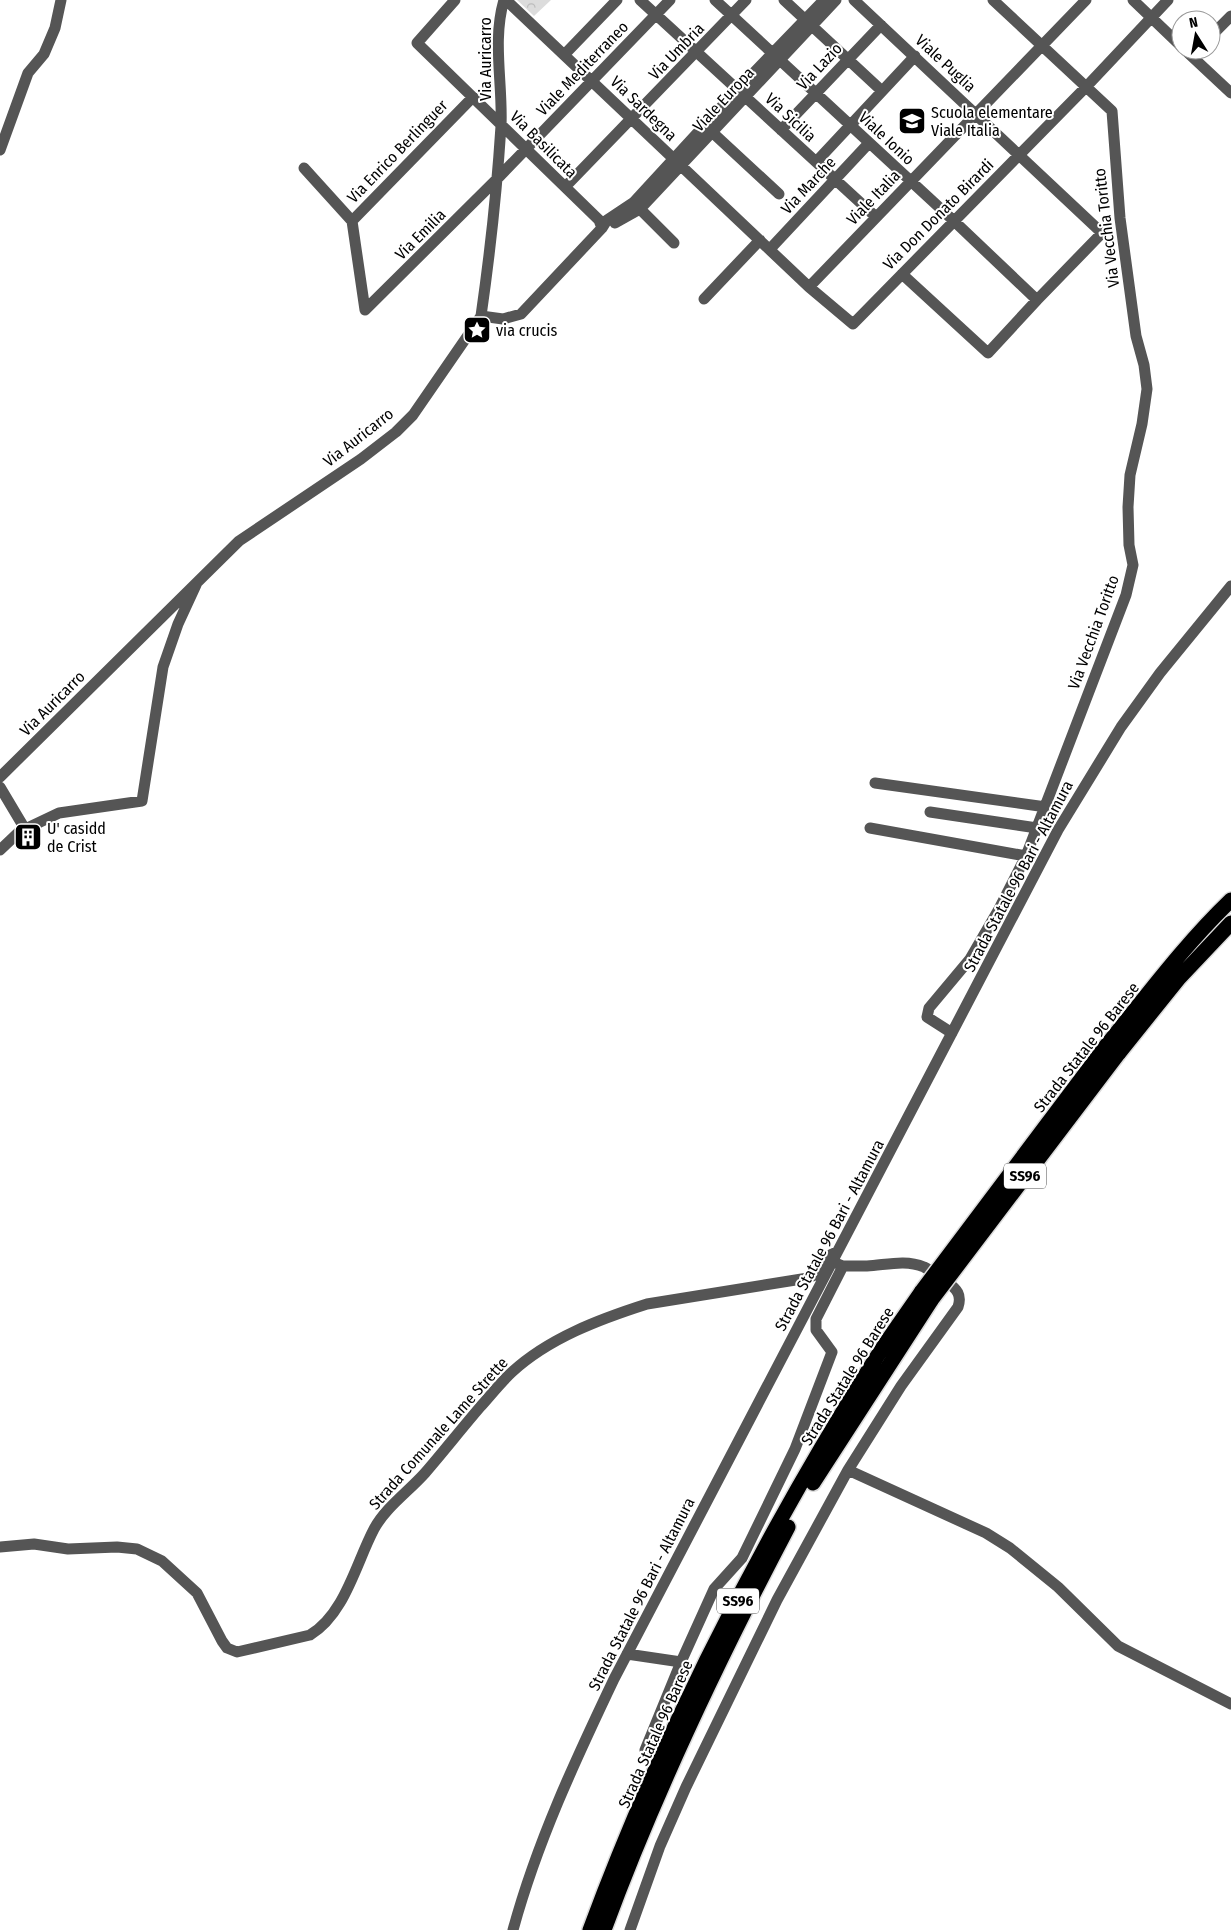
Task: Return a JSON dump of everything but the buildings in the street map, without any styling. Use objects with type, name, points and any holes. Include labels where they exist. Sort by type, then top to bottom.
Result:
[{"type":"highway","name":"Strada Statale 96 Barese","points":[[590,1930],[604,1892],[668,1742],[714,1646],[776,1528],[872,1365],[1112,1050],[1185,950],[1215,915],[1231,900]]},
{"type":"highway","name":"Strada Statale 96 Barese","points":[[1112,1050],[1231,923]]},
{"type":"highway","name":"Strada Statale 96 Barese","points":[[604,1930],[622,1880],[662,1786],[722,1655],[753,1594],[806,1494],[927,1295]]},
{"type":"street","points":[[0,150],[28,73],[44,54],[55,28],[61,0]]},
{"type":"street","name":"Via Basilicata","points":[[456,0],[417,43],[599,220],[602,228]]},
{"type":"street","name":"Via Sardegna","points":[[505,0],[810,287]]},
{"type":"street","name":"Via Auricarro","points":[[0,777],[239,541],[361,459],[396,432],[413,415],[480,316],[501,124],[499,38],[501,10],[505,0]]},
{"type":"street","points":[[564,55],[617,0]]},
{"type":"street","name":"Via Sicilia","points":[[640,0],[876,217]]},
{"type":"street","name":"Viale Mediterraneo","points":[[496,180],[670,0]]},
{"type":"street","name":"Viale Ionio","points":[[715,0],[1037,300]]},
{"type":"street","name":"Via Umbria","points":[[565,187],[746,0]]},
{"type":"street","points":[[784,0],[882,91]]},
{"type":"street","name":"Viale Europa","points":[[809,23],[824,0]]},
{"type":"street","name":"Viale Europa","points":[[602,228],[613,225],[640,209],[677,163],[809,23],[836,0]]},
{"type":"street","name":"Viale Puglia","points":[[854,0],[1102,233],[1037,300]]},
{"type":"street","name":"Via Vecchia Toritto","points":[[952,1033],[927,1017],[930,1008],[970,959],[999,909],[1026,856],[1126,595],[1133,565],[1129,545],[1128,506],[1130,475],[1142,424],[1147,389],[1144,365],[1136,336],[1120,218],[1112,111],[993,0]]},
{"type":"street","name":"Viale Italia","points":[[810,287],[1086,0]]},
{"type":"street","points":[[1133,0],[1171,36]]},
{"type":"street","name":"Via Don Donato Birardi","points":[[810,287],[852,324],[1086,87],[1168,0]]},
{"type":"street","points":[[1221,26],[1231,16]]},
{"type":"street","name":"Via Lazio","points":[[781,130],[881,25]]},
{"type":"street","points":[[816,162],[915,56]]},
{"type":"street","points":[[1200,60],[1231,93]]},
{"type":"street","name":"Viale Europa","points":[[480,316],[503,319],[521,314],[602,228],[607,220],[634,202],[713,133],[742,94]]},
{"type":"street","name":"Via Enrico Berlinguer","points":[[304,168],[352,221],[473,97]]},
{"type":"street","points":[[713,133],[779,194]]},
{"type":"street","name":"Via Marche","points":[[770,249],[869,143]]},
{"type":"street","name":"Via Emilia","points":[[352,221],[365,310],[496,180]]},
{"type":"street","points":[[640,209],[674,243]]},
{"type":"street","points":[[704,299],[760,240]]},
{"type":"street","points":[[902,274],[988,353],[1037,300]]},
{"type":"street","points":[[0,850],[19,832],[59,813],[142,801],[163,667],[178,624],[199,579]]},
{"type":"street","name":"Strada Statale 96 Bari - Altamura","points":[[513,1930],[538,1848],[568,1775],[627,1654],[838,1260],[952,1033],[1058,830],[1121,728],[1160,673],[1231,586]]},
{"type":"street","points":[[875,783],[1046,806]]},
{"type":"street","points":[[0,787],[24,829]]},
{"type":"street","points":[[930,812],[1037,828]]},
{"type":"street","points":[[870,828],[1026,856]]},
{"type":"street","name":"Strada Comunale Lame Strette","points":[[0,1546],[34,1544],[68,1549],[117,1547],[137,1549],[162,1561],[197,1593],[222,1641],[227,1648],[237,1652],[310,1634],[319,1629],[331,1616],[350,1583],[374,1529],[384,1514],[423,1474],[512,1372],[540,1351],[575,1331],[623,1311],[646,1304],[808,1278],[815,1275],[822,1260],[830,1254],[838,1260]]},
{"type":"street","points":[[630,1930],[660,1846],[690,1778],[777,1600],[848,1470],[901,1386],[951,1318],[960,1301],[957,1291],[952,1286],[925,1268],[896,1262],[867,1266],[838,1260],[816,1319],[816,1330],[832,1352],[795,1449],[742,1558],[714,1589],[681,1662],[645,1750]]},
{"type":"street","points":[[848,1470],[986,1533],[1010,1548],[1058,1587],[1118,1646],[1231,1704]]},
{"type":"street","points":[[627,1654],[681,1662]]},
{"type":"green space","points":[[517,0],[551,0],[534,16]]},
{"type":"place","name":"Scuola elementare Viale Italia","points":[[912,121]]},
{"type":"place","name":"via crucis","points":[[477,330]]},
{"type":"place","name":"U' casidd de Crist","points":[[28,837]]}]
